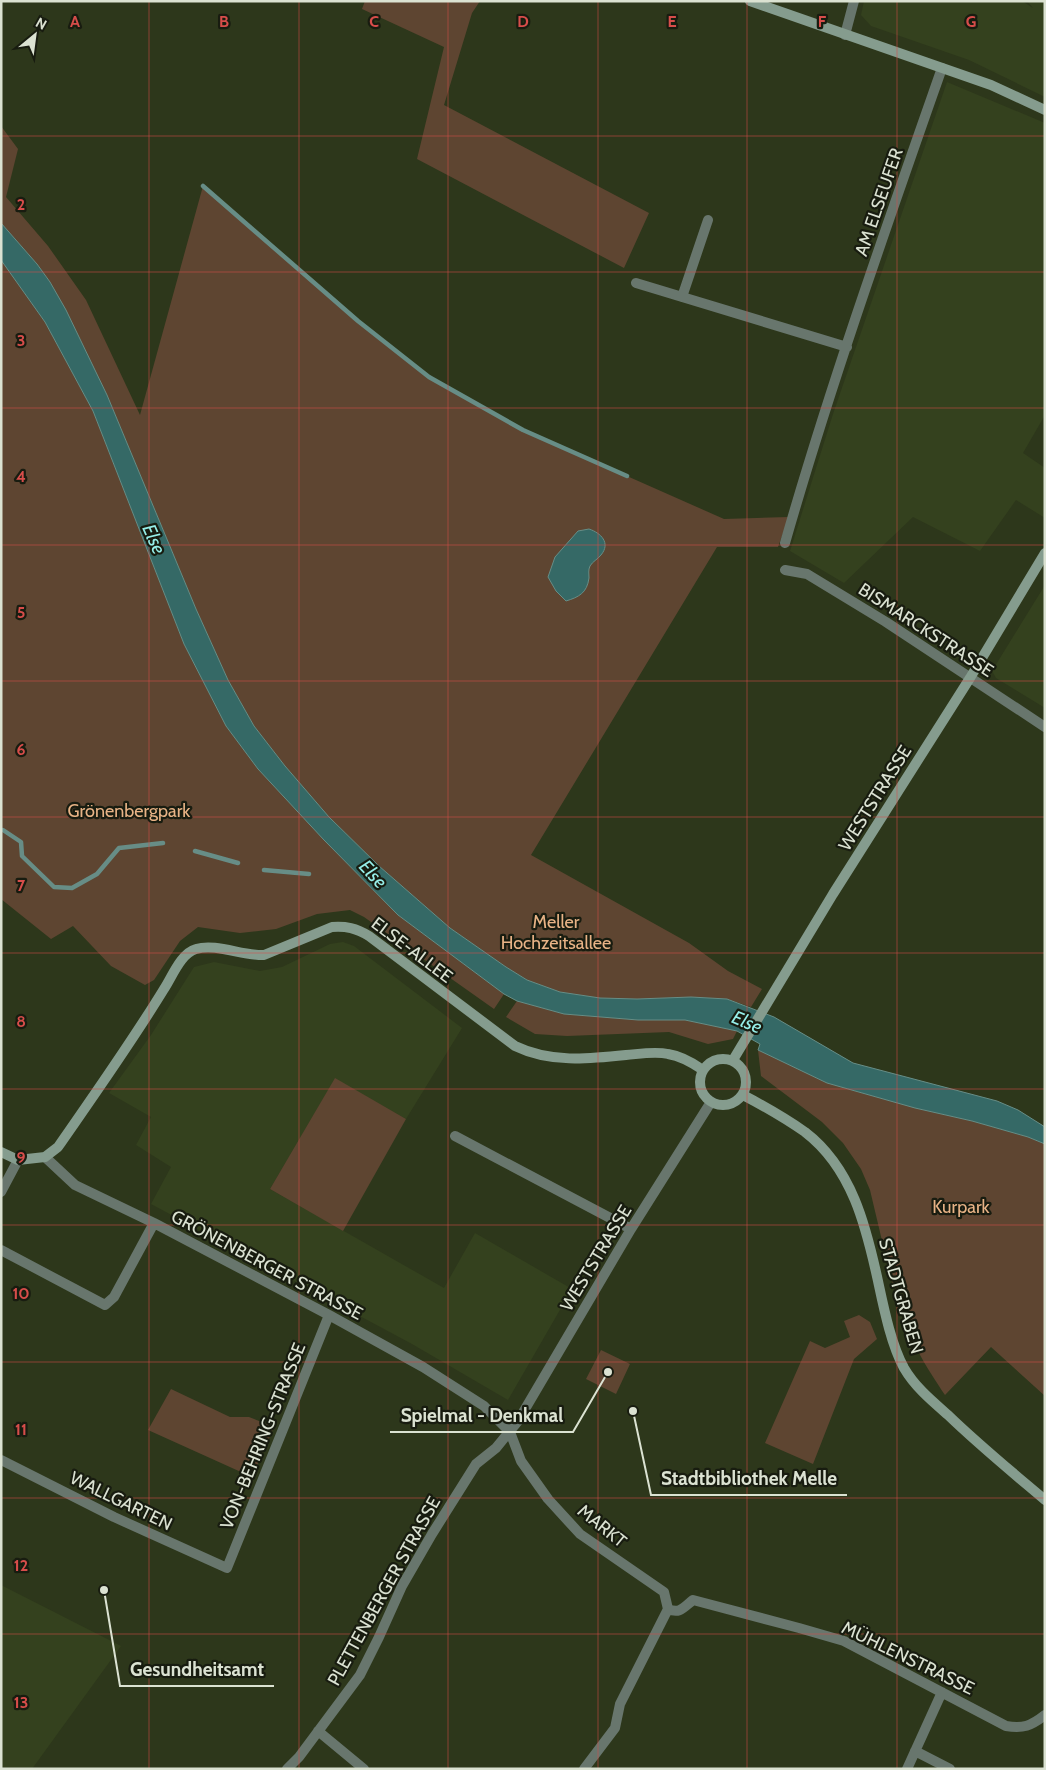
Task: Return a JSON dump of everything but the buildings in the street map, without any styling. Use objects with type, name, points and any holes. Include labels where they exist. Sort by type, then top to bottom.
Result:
[{"type":"street","points":[[750,1],[991,85],[1045,110]]},
{"type":"street","points":[[845,35],[854,1]]},
{"type":"street","name":"AM ELSEUFER","points":[[785,543],[802,484],[847,347],[942,68]]},
{"type":"street","points":[[682,297],[708,220]]},
{"type":"street","points":[[636,283],[847,347]]},
{"type":"street","name":"WESTSTRASSE","points":[[733,1060],[970,678],[1045,553]]},
{"type":"street","name":"BISMARCKSTRASSE","points":[[785,570],[807,574],[900,631],[1045,727]]},
{"type":"street","name":"ELSE-ALLEE","points":[[45,1157],[58,1147],[153,1007],[184,956],[195,949],[208,947],[264,955],[332,927],[344,926],[358,929],[515,1046],[530,1053],[575,1059],[667,1053],[684,1059],[703,1070]]},
{"type":"street","points":[[714,1060],[733,1060],[740,1066],[746,1079],[743,1095],[733,1103],[726,1105],[711,1102],[702,1091],[700,1084],[703,1070],[714,1060]]},
{"type":"street","name":"STADTGRABEN","points":[[743,1095],[806,1132],[829,1155],[845,1177],[854,1195],[868,1239],[881,1296],[896,1346],[904,1368],[919,1389],[989,1453],[1045,1500]]},
{"type":"street","name":"WESTSTRASSE","points":[[510,1432],[631,1229],[711,1102]]},
{"type":"street","points":[[455,1136],[631,1229]]},
{"type":"street","points":[[1,1152],[18,1160],[45,1157]]},
{"type":"street","name":"GRÖNENBERGER STRASSE","points":[[45,1157],[75,1185],[154,1223],[329,1315],[422,1367],[484,1406],[510,1432]]},
{"type":"street","points":[[1,1192],[18,1160]]},
{"type":"street","points":[[1,1250],[105,1304],[114,1297],[154,1223]]},
{"type":"street","name":"VON-BEHRING-STRASSE","points":[[227,1568],[329,1315]]},
{"type":"street","name":"MARKT","points":[[510,1432],[521,1461],[548,1498],[572,1526],[580,1534],[664,1592],[668,1609]]},
{"type":"street","name":"PLETTENBERGER STRASSE","points":[[287,1769],[299,1757],[360,1675],[402,1586],[476,1464],[496,1448],[510,1432]]},
{"type":"street","name":"WALLGARTEN","points":[[1,1460],[114,1516],[227,1568]]},
{"type":"street","name":"MÜHLENSTRASSE","points":[[668,1609],[675,1612],[679,1611],[692,1600],[844,1641],[1006,1726],[1019,1728],[1036,1722],[1045,1716]]},
{"type":"street","points":[[584,1769],[615,1728],[620,1704],[668,1609]]},
{"type":"street","points":[[908,1767],[942,1692]]},
{"type":"street","points":[[318,1731],[364,1769]]},
{"type":"street","points":[[915,1751],[950,1769]]},
{"type":"shaded area","points":[[864,1],[1022,1],[1033,8],[1027,1],[1045,1],[1045,97],[969,60],[871,26],[861,15]]},
{"type":"shaded area","points":[[947,82],[1045,123],[1045,415],[1023,453],[1045,468],[1045,518],[1016,500],[980,551],[913,517],[844,583],[790,551],[833,414]]},
{"type":"shaded area","points":[[1045,585],[1045,708],[996,678],[992,671]]},
{"type":"shaded area","points":[[343,942],[354,946],[462,1028],[406,1119],[335,1079],[270,1189],[444,1288],[475,1233],[572,1289],[508,1400],[412,1344],[151,1204],[171,1167],[136,1145],[151,1117],[109,1093],[151,1035],[194,967],[214,962],[260,971],[282,967],[330,944]]},
{"type":"shaded area","points":[[1,1585],[121,1646],[32,1769],[1,1769]]},
{"type":"green space","points":[[365,1],[480,1],[472,13],[444,105],[649,213],[624,268],[417,159],[444,47],[362,9]]},
{"type":"green space","name":"Meller Hochzeitsallee","points":[[1,126],[18,149],[6,197],[48,246],[86,300],[140,415],[203,186],[358,321],[429,377],[523,430],[724,519],[789,517],[778,547],[717,547],[531,855],[689,943],[728,971],[762,989],[751,1007],[727,999],[691,997],[600,998],[560,992],[527,980],[450,928],[379,866],[329,817],[285,766],[254,726],[228,680],[196,609],[107,395],[50,282],[1,223]]},
{"type":"green space","name":"Grönenbergpark","points":[[1,260],[45,322],[93,411],[184,644],[226,726],[258,769],[324,840],[398,915],[504,994],[494,1009],[364,917],[350,910],[317,914],[276,929],[240,933],[198,927],[180,941],[154,980],[145,985],[111,966],[73,926],[51,939],[1,899]]},
{"type":"green space","points":[[517,1001],[564,1014],[638,1020],[685,1020],[737,1031],[733,1039],[708,1044],[669,1032],[567,1036],[535,1034],[506,1017]]},
{"type":"green space","name":"Kurpark","points":[[758,1050],[827,1083],[915,1108],[972,1121],[1028,1137],[1045,1144],[1045,1396],[991,1347],[945,1395],[923,1360],[910,1333],[904,1307],[904,1294],[893,1287],[870,1190],[861,1169],[843,1143],[822,1122],[761,1076]]},
{"type":"green space","points":[[335,1078],[406,1119],[343,1231],[270,1189]]},
{"type":"green space","points":[[859,1315],[870,1322],[877,1339],[854,1359],[813,1464],[765,1443],[810,1341],[825,1348],[850,1337],[844,1321]]},
{"type":"green space","points":[[601,1350],[630,1364],[616,1394],[586,1379]]},
{"type":"green space","points":[[171,1389],[230,1417],[249,1417],[274,1427],[252,1477],[148,1430]]},
{"type":"water","name":"Else","points":[[1,223],[37,264],[66,310],[107,395],[196,609],[228,680],[254,726],[285,766],[329,817],[379,866],[450,928],[527,980],[560,992],[600,998],[691,997],[727,999],[774,1017],[853,1063],[997,1101],[1018,1110],[1045,1127],[1045,1144],[1028,1137],[972,1121],[915,1108],[827,1083],[758,1050],[760,1044],[737,1031],[685,1020],[638,1020],[564,1014],[517,1001],[504,994],[398,915],[324,840],[258,769],[226,726],[184,644],[93,411],[45,322],[1,260]]},
{"type":"water","points":[[589,529],[601,536],[605,543],[604,551],[590,566],[588,583],[584,591],[575,598],[566,601],[556,591],[548,577],[555,557],[578,531]]},
{"type":"waterway","points":[[203,186],[358,321],[429,377],[523,430],[627,476]]},
{"type":"waterway","points":[[3,830],[21,842],[22,856],[54,887],[72,888],[97,874],[119,848],[163,843]]},
{"type":"waterway","points":[[195,851],[238,863]]},
{"type":"waterway","points":[[264,870],[309,874]]},
{"type":"place","name":"Spielmal - Denkmal","points":[[608,1372]]},
{"type":"place","name":"Stadtbibliothek Melle","points":[[633,1411]]},
{"type":"place","name":"Gesundheitsamt","points":[[104,1590]]}]
